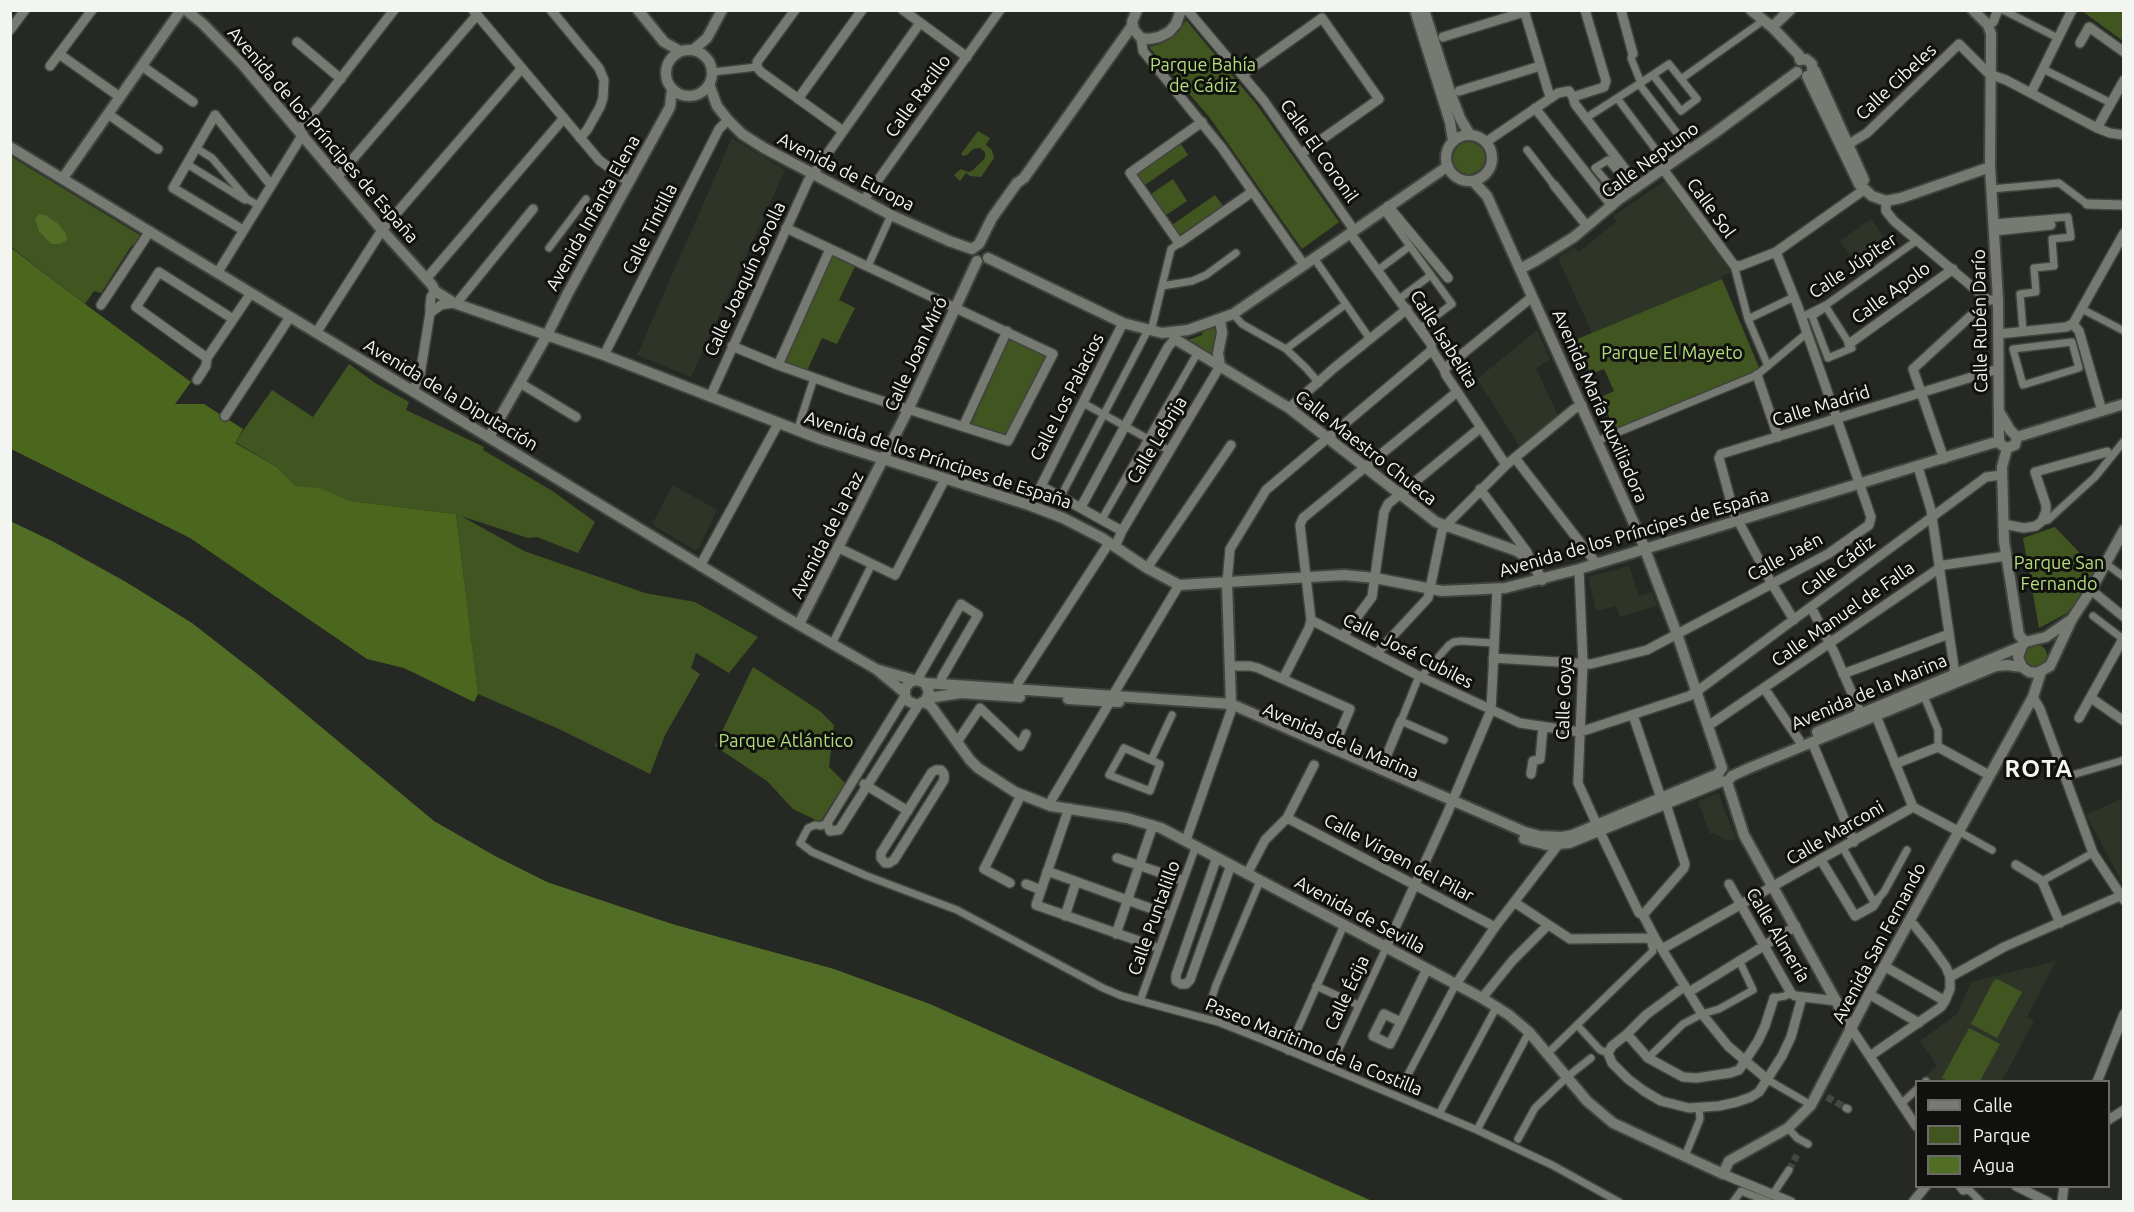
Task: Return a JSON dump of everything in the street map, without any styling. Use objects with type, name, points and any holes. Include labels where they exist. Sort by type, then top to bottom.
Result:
[{"type":"street","points":[[10,30],[25,10]]},
{"type":"street","points":[[50,66],[92,10]]},
{"type":"street","points":[[63,178],[181,10]]},
{"type":"street","name":"Avenida de los Príncipes de España","points":[[186,10],[223,43],[431,285],[442,287],[464,304],[778,424],[1063,518],[1179,585],[1344,575],[1375,578],[1431,590],[1497,590],[1542,580],[2124,404]]},
{"type":"street","points":[[218,272],[301,131],[394,10]]},
{"type":"street","points":[[338,176],[477,14],[489,10]]},
{"type":"street","points":[[551,10],[599,68],[604,80],[605,89],[600,107],[580,138]]},
{"type":"street","points":[[638,10],[664,42],[680,51],[693,50],[705,56],[710,62],[712,72],[706,89],[696,95],[684,95],[672,89],[666,76],[668,62],[664,42]]},
{"type":"street","points":[[693,50],[707,38],[722,10]]},
{"type":"street","points":[[757,67],[758,62],[795,10]]},
{"type":"street","points":[[798,99],[862,10]]},
{"type":"street","points":[[903,10],[967,57]]},
{"type":"street","name":"Calle Racillo","points":[[863,201],[999,10]]},
{"type":"street","points":[[978,246],[989,249],[988,258],[982,262],[972,258],[978,246],[992,218],[1132,26],[1137,10]]},
{"type":"street","points":[[1116,47],[1140,38],[1159,37],[1169,32],[1183,10]]},
{"type":"street","name":"Calle El Coronil","points":[[1183,10],[1189,12],[1264,102],[1352,231]]},
{"type":"street","points":[[1415,10],[1450,122],[1453,141],[1447,153],[1448,166],[1451,172],[1461,179],[1473,181],[1486,174],[1492,161],[1492,154],[1486,142],[1470,135],[1453,141]]},
{"type":"street","points":[[1424,10],[1450,92],[1460,118],[1470,135]]},
{"type":"street","points":[[1573,97],[1604,87],[1606,81],[1585,10]]},
{"type":"street","points":[[1621,10],[1633,54],[1631,58],[1640,83],[1690,150]]},
{"type":"street","points":[[1751,10],[1772,27],[1799,55],[1800,60],[1806,59],[1810,62],[1805,72]]},
{"type":"street","points":[[1772,27],[1790,10]]},
{"type":"street","points":[[1973,10],[1988,25],[1993,22],[1998,10]]},
{"type":"street","points":[[2003,10],[2058,38]]},
{"type":"street","points":[[2031,93],[2072,10]]},
{"type":"street","points":[[1443,37],[1524,11],[1550,97]]},
{"type":"street","points":[[477,14],[599,160],[629,183]]},
{"type":"street","points":[[1242,75],[1322,18],[1379,99],[1301,154]]},
{"type":"street","points":[[1681,79],[1764,20]]},
{"type":"street","name":"Calle Joaquín Sorolla","points":[[710,397],[812,174],[920,23]]},
{"type":"street","name":"Calle Rubén Darío","points":[[1988,25],[1991,34],[1989,74],[1990,167],[1994,227],[1993,300],[1998,334],[1999,410],[2006,439],[2002,471],[2003,524],[2019,635],[2024,644]]},
{"type":"street","points":[[1132,26],[1140,38],[1143,51],[1202,123],[1304,265]]},
{"type":"street","points":[[2080,43],[2089,27],[2124,52]]},
{"type":"street","points":[[705,56],[707,38]]},
{"type":"street","points":[[297,42],[340,79]]},
{"type":"street","name":"Calle Cibeles","points":[[1845,146],[1867,133],[1959,44],[1989,74]]},
{"type":"street","points":[[668,62],[680,51]]},
{"type":"street","points":[[59,54],[120,97]]},
{"type":"street","name":"Calle Neptuno","points":[[1669,64],[1697,99],[1681,111],[1653,75],[1669,64]]},
{"type":"street","points":[[142,66],[193,102]]},
{"type":"street","points":[[1459,91],[1540,66]]},
{"type":"street","points":[[712,72],[757,67],[843,131]]},
{"type":"street","points":[[316,333],[382,230],[522,68]]},
{"type":"street","points":[[2043,69],[2111,103]]},
{"type":"street","points":[[1805,72],[1815,71],[1845,146],[1865,181],[1865,189],[1872,196],[1886,201],[1901,198],[1990,167]]},
{"type":"street","name":"Calle Neptuno","points":[[1520,269],[1587,226],[1638,186],[1781,85],[1805,72]]},
{"type":"street","points":[[1989,74],[2006,80],[2097,128],[2124,135]]},
{"type":"street","points":[[1586,118],[1653,75]]},
{"type":"street","points":[[2097,128],[2124,80]]},
{"type":"street","name":"Avenida de Europa","points":[[709,84],[717,106],[742,134],[891,215],[949,242],[978,246]]},
{"type":"street","name":"Avenida Infanta Elena","points":[[670,107],[672,89]]},
{"type":"street","points":[[1486,142],[1550,97],[1564,91],[1569,92],[1575,104],[1638,186]]},
{"type":"street","name":"Avenida Infanta Elena","points":[[489,437],[547,335],[670,107],[684,95]]},
{"type":"street","name":"Avenida de Europa","points":[[696,95],[717,106]]},
{"type":"street","points":[[1617,98],[1665,168]]},
{"type":"street","points":[[1535,108],[1612,206]]},
{"type":"street","points":[[108,114],[158,149]]},
{"type":"street","points":[[243,230],[173,188],[215,115],[271,185]]},
{"type":"street","points":[[413,390],[420,375],[433,310],[431,285],[564,118]]},
{"type":"street","name":"Calle Tintilla","points":[[604,356],[719,129],[728,120]]},
{"type":"street","points":[[1179,243],[1130,173],[1202,123]]},
{"type":"street","name":"Avenida de la Diputación","points":[[10,147],[700,566],[876,669],[905,694]]},
{"type":"street","points":[[196,148],[212,158],[247,199]]},
{"type":"street","points":[[1527,150],[1587,226]]},
{"type":"street","points":[[1608,160],[1627,183],[1616,193],[1595,168],[1608,160]]},
{"type":"street","points":[[187,164],[245,200],[258,205]]},
{"type":"street","points":[[988,258],[1123,323],[1174,336],[1233,314],[1448,166]]},
{"type":"street","name":"Calle Sol","points":[[1665,168],[1729,262],[1734,265]]},
{"type":"street","name":"Avenida María Auxiliadora","points":[[1486,174],[1487,196]]},
{"type":"street","name":"Avenida María Auxiliadora","points":[[1473,181],[1487,196],[1645,548],[1677,634],[1744,835],[1851,1028],[1915,1123]]},
{"type":"street","points":[[1991,189],[2059,183],[2088,204],[2124,205]]},
{"type":"street","points":[[1768,366],[1748,319],[1734,265],[1740,266],[1776,252],[1865,189]]},
{"type":"street","points":[[1061,496],[1150,330],[1171,249],[1252,192]]},
{"type":"street","points":[[549,248],[586,199]]},
{"type":"street","points":[[1886,201],[1887,211],[1916,241],[1993,300],[1913,369],[1944,459]]},
{"type":"street","points":[[1386,208],[1452,304],[1420,328]]},
{"type":"street","points":[[1386,208],[1448,278]]},
{"type":"street","points":[[433,310],[464,304],[533,209]]},
{"type":"street","points":[[868,266],[891,215]]},
{"type":"street","name":"Calle Rubén Darío","points":[[1994,227],[2068,217],[2071,237],[2052,239],[2054,266],[2034,268],[2036,292],[2020,294],[2024,331]]},
{"type":"street","name":"Calle Rubén Darío","points":[[1994,227],[2051,225]]},
{"type":"street","points":[[732,346],[814,378],[1008,441],[1053,354],[786,228]]},
{"type":"street","points":[[101,306],[150,231]]},
{"type":"street","name":"Calle Isabelita","points":[[1352,231],[1431,344],[1446,375],[1506,465]]},
{"type":"street","points":[[1998,334],[2066,327],[2073,324],[2124,233]]},
{"type":"street","name":"Calle Júpiter","points":[[1806,315],[1826,305],[1916,241]]},
{"type":"street","points":[[1378,270],[1410,246]]},
{"type":"street","points":[[778,365],[830,249]]},
{"type":"street","points":[[1776,252],[1807,333],[1858,485]]},
{"type":"street","points":[[1162,286],[1179,285],[1206,275],[1236,253]]},
{"type":"street","points":[[1314,258],[1370,339]]},
{"type":"street","name":"Calle Joan Miró","points":[[884,460],[977,261]]},
{"type":"street","name":"Calle Apolo","points":[[1849,344],[1953,268]]},
{"type":"street","points":[[207,358],[136,307],[159,272],[233,319]]},
{"type":"street","points":[[1399,298],[1431,275]]},
{"type":"street","points":[[197,380],[206,366],[207,358],[251,293]]},
{"type":"street","points":[[1444,369],[1532,297]]},
{"type":"street","points":[[1748,319],[1794,297]]},
{"type":"street","points":[[1286,349],[1346,304]]},
{"type":"street","points":[[1826,307],[1849,344],[1852,348],[1828,358],[1812,316],[1826,307]]},
{"type":"street","points":[[1289,408],[1407,309]]},
{"type":"street","points":[[2082,309],[2124,331]]},
{"type":"street","points":[[1233,314],[1242,324],[1286,349],[1319,383]]},
{"type":"street","points":[[225,416],[290,317]]},
{"type":"street","points":[[1220,320],[1222,333],[1218,353],[1220,366]]},
{"type":"street","name":"Calle Los Palacios","points":[[1029,505],[1041,486],[1123,323]]},
{"type":"street","points":[[2073,324],[2079,332],[2102,411]]},
{"type":"street","points":[[963,427],[1007,331]]},
{"type":"street","points":[[1597,441],[1757,375],[1807,333]]},
{"type":"street","points":[[1082,507],[1174,336]]},
{"type":"street","name":"Calle Maestro Chueca","points":[[1174,336],[1289,408],[1436,522],[1516,551],[1531,561]]},
{"type":"street","points":[[2072,342],[2079,368],[2023,385],[2013,349],[2072,342]]},
{"type":"street","points":[[1186,840],[1231,707],[1227,583],[1230,549],[1266,490],[1432,350]]},
{"type":"street","points":[[1102,519],[1198,352]]},
{"type":"street","name":"Calle Lebrija","points":[[1018,689],[1018,683],[1122,531],[1220,366]]},
{"type":"street","name":"Calle Madrid","points":[[1738,520],[1719,458],[1721,454],[1998,369]]},
{"type":"street","points":[[1757,375],[1778,437]]},
{"type":"street","points":[[797,431],[814,378]]},
{"type":"street","points":[[520,383],[576,417]]},
{"type":"street","points":[[1283,679],[1311,620],[1300,525],[1303,518],[1457,392]]},
{"type":"street","points":[[1083,403],[1170,451]]},
{"type":"street","points":[[1376,654],[1428,598],[1442,531],[1446,525],[1506,465],[1574,409],[1582,405]]},
{"type":"street","points":[[700,566],[778,424]]},
{"type":"street","points":[[1343,636],[1372,597],[1384,512],[1398,494],[1480,428]]},
{"type":"street","points":[[2042,521],[2048,520],[2094,477],[2124,441]]},
{"type":"street","points":[[1147,568],[1231,445]]},
{"type":"street","points":[[2003,524],[2024,528],[2036,526],[2042,521],[2046,505],[2035,472],[2107,452]]},
{"type":"street","points":[[1515,458],[1596,563]]},
{"type":"street","name":"Avenida de la Paz","points":[[799,624],[884,460]]},
{"type":"street","points":[[1918,468],[1932,518],[1955,674]]},
{"type":"street","name":"Calle Cádiz","points":[[1580,732],[1696,692],[1986,477],[2002,471]]},
{"type":"street","points":[[839,548],[895,575],[945,479]]},
{"type":"street","name":"Calle Jaén","points":[[1494,658],[1591,664],[1647,650],[1828,554],[1869,525],[1871,517],[1858,485]]},
{"type":"street","points":[[1041,486],[1122,531]]},
{"type":"street","points":[[1480,489],[1527,552],[1542,580]]},
{"type":"street","points":[[1738,520],[1794,620]]},
{"type":"street","points":[[2088,613],[2091,590],[2124,530]]},
{"type":"street","name":"Calle Manuel de Falla","points":[[1708,726],[1944,565],[2006,556]]},
{"type":"street","points":[[2105,563],[2124,577]]},
{"type":"street","points":[[831,644],[872,564]]},
{"type":"street","name":"Calle Goya","points":[[1579,569],[1583,663],[1578,783],[1639,913],[1643,915],[1652,939],[1662,949],[1702,1014],[1728,1046],[1768,1080]]},
{"type":"street","points":[[1051,806],[1052,799],[1179,585]]},
{"type":"street","name":"Calle Écija","points":[[1330,1068],[1415,884],[1491,710],[1497,590]]},
{"type":"street","points":[[2091,590],[2124,617]]},
{"type":"street","points":[[919,681],[929,690],[924,702],[839,830],[830,831],[827,823],[905,694],[908,684],[919,681],[961,604],[978,615],[942,677],[941,684]]},
{"type":"street","points":[[1811,607],[1861,714]]},
{"type":"street","points":[[1950,977],[2004,946],[2122,898],[2093,853],[2040,709],[2033,697],[2026,670],[2018,657],[2024,644],[2046,637],[2072,619],[2088,613]]},
{"type":"street","points":[[2079,718],[2123,638],[2088,613]]},
{"type":"street","points":[[2026,670],[2041,672],[2050,666],[2072,619]]},
{"type":"street","name":"Calle José Cubiles","points":[[1311,620],[1420,677],[1520,723],[1580,732]]},
{"type":"street","points":[[1843,674],[1949,634]]},
{"type":"street","points":[[2037,639],[2051,649],[2052,661]]},
{"type":"street","points":[[1381,770],[1420,677],[1454,642],[1494,643]]},
{"type":"street","name":"Avenida de la Marina","points":[[919,681],[1231,707],[1381,770],[1529,841],[1558,845],[1725,775],[1799,740],[2024,644]]},
{"type":"street","name":"Avenida de la Marina","points":[[1725,775],[1812,742],[1996,666],[2007,665],[2026,670]]},
{"type":"street","points":[[1230,666],[1250,666],[1350,709],[1333,749]]},
{"type":"street","name":"Avenida de la Diputación","points":[[876,669],[919,681]]},
{"type":"street","name":"Avenida San Fernando","points":[[1723,1174],[1729,1161],[1788,1128],[1823,1095],[1851,1028],[2033,697],[2041,672]]},
{"type":"street","points":[[1764,688],[1799,740]]},
{"type":"street","name":"Avenida de la Marina","points":[[924,702],[961,693],[1112,698]]},
{"type":"street","points":[[905,694],[910,702],[924,702]]},
{"type":"street","points":[[1924,696],[1938,730],[1938,747]]},
{"type":"street","points":[[2091,698],[2124,721]]},
{"type":"street","name":"Avenida de Sevilla","points":[[924,702],[932,706],[978,768],[1021,795],[1051,806],[1127,818],[1153,825],[1186,840],[1497,1006],[1529,1032],[1587,1101],[1613,1123],[1723,1174],[1762,1197],[1791,1202]]},
{"type":"street","name":"Avenida de la Marina","points":[[1231,707],[1451,803],[1525,832],[1540,836],[1562,837],[1599,828]]},
{"type":"street","points":[[957,742],[980,708],[1020,746],[1026,734]]},
{"type":"street","points":[[1151,760],[1172,715]]},
{"type":"street","points":[[1633,715],[1686,864],[1643,915]]},
{"type":"street","points":[[1876,716],[1913,807],[1992,850]]},
{"type":"street","points":[[1401,721],[1444,740]]},
{"type":"street","points":[[1530,774],[1533,761],[1540,759],[1543,727]]},
{"type":"street","points":[[1812,742],[1854,842]]},
{"type":"street","points":[[1895,764],[1938,747],[1989,774]]},
{"type":"street","points":[[1124,748],[1151,760],[1160,764],[1150,791],[1109,775],[1124,748]]},
{"type":"street","points":[[2065,777],[2124,760]]},
{"type":"street","points":[[1247,874],[1265,840],[1287,818],[1314,765]]},
{"type":"street","points":[[941,770],[944,780],[894,860],[885,863],[881,858],[881,853],[908,811],[932,772],[941,770]]},
{"type":"street","points":[[854,778],[908,811]]},
{"type":"street","points":[[1010,883],[980,867],[1021,795]]},
{"type":"street","name":"Calle Marconi","points":[[1662,949],[1742,906],[1913,807]]},
{"type":"street","points":[[1069,808],[1036,905],[1153,946]]},
{"type":"street","name":"Calle Virgen del Pilar","points":[[1287,818],[1495,927]]},
{"type":"street","name":"Paseo Marítimo de la Costilla","points":[[827,823],[808,828],[800,843],[813,852],[867,876],[957,910],[1103,988],[1122,996],[1218,1022],[1330,1068],[1477,1130],[1552,1165],[1618,1202]]},
{"type":"street","points":[[1116,934],[1153,825]]},
{"type":"street","points":[[1404,1082],[1456,984],[1495,927],[1558,845]]},
{"type":"street","name":"Calle Puntalillo","points":[[1140,1000],[1196,846]]},
{"type":"street","points":[[1843,848],[1876,902]]},
{"type":"street","points":[[1821,860],[1855,916],[1876,902],[1884,892],[1907,850]]},
{"type":"street","points":[[2042,881],[2093,853]]},
{"type":"street","points":[[1217,857],[1176,975],[1176,981],[1181,984],[1186,984],[1190,980],[1231,865]]},
{"type":"street","points":[[1117,858],[1179,879]]},
{"type":"street","points":[[2016,865],[2042,881],[2060,923]]},
{"type":"street","points":[[1047,871],[1167,914]]},
{"type":"street","points":[[1218,1022],[1221,1012],[1209,1007],[1260,881]]},
{"type":"street","points":[[1065,916],[1076,882]]},
{"type":"street","points":[[1026,884],[1041,890]]},
{"type":"street","name":"Calle Almería","points":[[1729,884],[1791,993],[1802,997],[1837,1001]]},
{"type":"street","points":[[1514,902],[1570,939],[1652,939],[1653,951],[1548,1053]]},
{"type":"street","points":[[1870,1056],[1919,1023],[1945,1001],[1950,989],[1950,977],[1946,967],[1931,946],[1908,922]]},
{"type":"street","points":[[1288,1051],[1344,925]]},
{"type":"street","points":[[1482,998],[1513,960],[1548,925]]},
{"type":"street","points":[[1608,1053],[1612,1046],[1628,1034],[1663,1000],[1687,989],[1796,926]]},
{"type":"street","points":[[1648,1058],[1683,1024],[1702,1014],[1719,1009],[1753,990],[1739,960]]},
{"type":"street","points":[[1884,966],[1945,1001]]},
{"type":"street","points":[[1401,1022],[1427,969]]},
{"type":"street","points":[[1316,986],[1358,1005]]},
{"type":"street","points":[[1628,1034],[1648,1058],[1683,1077],[1696,1078],[1730,1073],[1739,1070],[1746,1062],[1765,1026],[1774,998],[1791,993]]},
{"type":"street","points":[[1869,994],[1919,1023]]},
{"type":"street","points":[[1577,1027],[1600,1050],[1608,1053],[1612,1063],[1628,1079],[1661,1101],[1689,1108],[1719,1106],[1752,1097],[1760,1092],[1791,1037],[1802,997]]},
{"type":"street","points":[[1439,1114],[1497,1006]]},
{"type":"street","points":[[2098,1080],[2124,1014]]},
{"type":"street","points":[[1477,1130],[1529,1032]]},
{"type":"street","points":[[1518,1139],[1535,1108],[1567,1077],[1591,1058]]},
{"type":"street","points":[[1768,1080],[1811,1105]]},
{"type":"street","points":[[1901,1104],[1915,1092]]},
{"type":"street","points":[[1684,1156],[1700,1119],[1699,1108]]},
{"type":"street","points":[[2110,1119],[2124,1110]]},
{"type":"street","points":[[1788,1128],[1797,1138],[1808,1144]]},
{"type":"street","points":[[1733,1202],[1741,1191],[1762,1197],[1788,1170]]},
{"type":"street","points":[[1913,1202],[1924,1188]]},
{"type":"street","points":[[1968,1188],[1981,1202]]},
{"type":"street","points":[[2020,1188],[2048,1202]]},
{"type":"shaded area","points":[[732,138],[785,170],[691,377],[637,355]]},
{"type":"shaded area","points":[[1665,181],[1732,272],[1721,276],[1722,279],[1592,333],[1558,258],[1574,247],[1579,252],[1616,222],[1613,216]]},
{"type":"shaded area","points":[[1871,219],[1892,249],[1862,270],[1840,241]]},
{"type":"shaded area","points":[[10,247],[191,382],[175,404],[204,404],[243,429],[235,443],[277,467],[295,486],[320,488],[350,501],[456,514],[478,694],[474,702],[404,668],[367,659],[190,538],[11,449]]},
{"type":"shaded area","points":[[1537,330],[1550,359],[1536,368],[1558,416],[1520,447],[1477,379]]},
{"type":"shaded area","points":[[673,485],[717,510],[699,548],[694,550],[652,524]]},
{"type":"shaded area","points":[[1629,566],[1639,596],[1652,592],[1657,606],[1620,617],[1616,606],[1596,611],[1588,577]]},
{"type":"shaded area","points":[[1719,793],[1737,839],[1727,841],[1715,833],[1710,834],[1698,801]]},
{"type":"shaded area","points":[[2123,798],[2123,884],[2086,815]]},
{"type":"shaded area","points":[[2056,961],[2027,1017],[2034,1021],[2003,1080],[1928,1080],[1925,1077],[1937,1066],[1920,1041],[1957,1014],[1971,982]]},
{"type":"green space","points":[[2082,11],[2123,11],[2123,41]]},
{"type":"green space","name":"Parque Bahía de Cádiz","points":[[1186,20],[1257,105],[1339,222],[1302,249],[1210,118],[1149,47],[1172,38]]},
{"type":"green space","points":[[978,131],[990,138],[986,145],[992,150],[994,158],[981,177],[970,176],[966,173],[960,181],[954,175],[961,169],[972,171],[985,158],[985,152],[980,148],[973,149],[967,155],[961,154]]},
{"type":"green space","points":[[1469,142],[1480,147],[1485,158],[1480,169],[1469,174],[1458,169],[1453,158],[1458,147]]},
{"type":"green space","points":[[1181,144],[1188,155],[1145,185],[1137,174]]},
{"type":"green space","points":[[10,156],[143,237],[136,247],[132,245],[101,293],[94,291],[85,304],[11,247]]},
{"type":"green space","points":[[1173,179],[1187,201],[1166,215],[1151,194]]},
{"type":"green space","points":[[1215,195],[1223,206],[1180,235],[1172,225]]},
{"type":"green space","points":[[832,255],[855,266],[839,300],[855,308],[837,344],[822,338],[807,371],[783,362]]},
{"type":"green space","name":"Parque El Mayeto","points":[[1722,279],[1760,370],[1615,431],[1601,397],[1614,391],[1604,369],[1591,374],[1575,340]]},
{"type":"green space","points":[[1219,324],[1216,361],[1183,342],[1202,335],[1203,332]]},
{"type":"green space","points":[[1010,337],[1048,356],[1006,436],[971,424]]},
{"type":"green space","points":[[349,364],[375,383],[409,402],[406,410],[484,447],[483,450],[554,492],[595,522],[578,553],[537,537],[528,538],[461,516],[524,551],[645,593],[695,602],[758,637],[729,673],[696,653],[691,668],[700,674],[665,735],[650,774],[559,729],[478,694],[456,514],[350,501],[320,489],[295,486],[277,467],[235,442],[272,390],[313,417]]},
{"type":"green space","name":"Parque San Fernando","points":[[2055,527],[2097,571],[2082,598],[2067,613],[2039,628],[2023,538]]},
{"type":"green space","points":[[2035,644],[2040,645],[2046,651],[2046,661],[2040,667],[2035,668],[2030,667],[2024,661],[2023,656],[2024,651],[2030,645]]},
{"type":"green space","name":"Parque Atlántico","points":[[753,667],[820,711],[834,725],[829,767],[845,783],[820,822],[793,809],[767,781],[715,746]]},
{"type":"green space","points":[[1997,979],[2022,992],[1997,1038],[1971,1024],[1994,980]]},
{"type":"green space","points":[[1969,1028],[2000,1044],[1981,1080],[1942,1078]]},
{"type":"water","points":[[39,214],[57,223],[66,234],[67,240],[60,244],[51,244],[39,231],[35,219]]},
{"type":"water","points":[[10,521],[52,541],[126,582],[192,623],[260,676],[434,821],[495,856],[547,882],[672,924],[834,969],[930,1004],[1372,1201],[11,1201]]},
{"type":"tunnel","points":[[1827,1097],[1846,1108]]},
{"type":"tunnel","points":[[1789,1170],[1797,1155]]},
{"type":"district","name":"ROTA","points":[[2039,769]]}]
